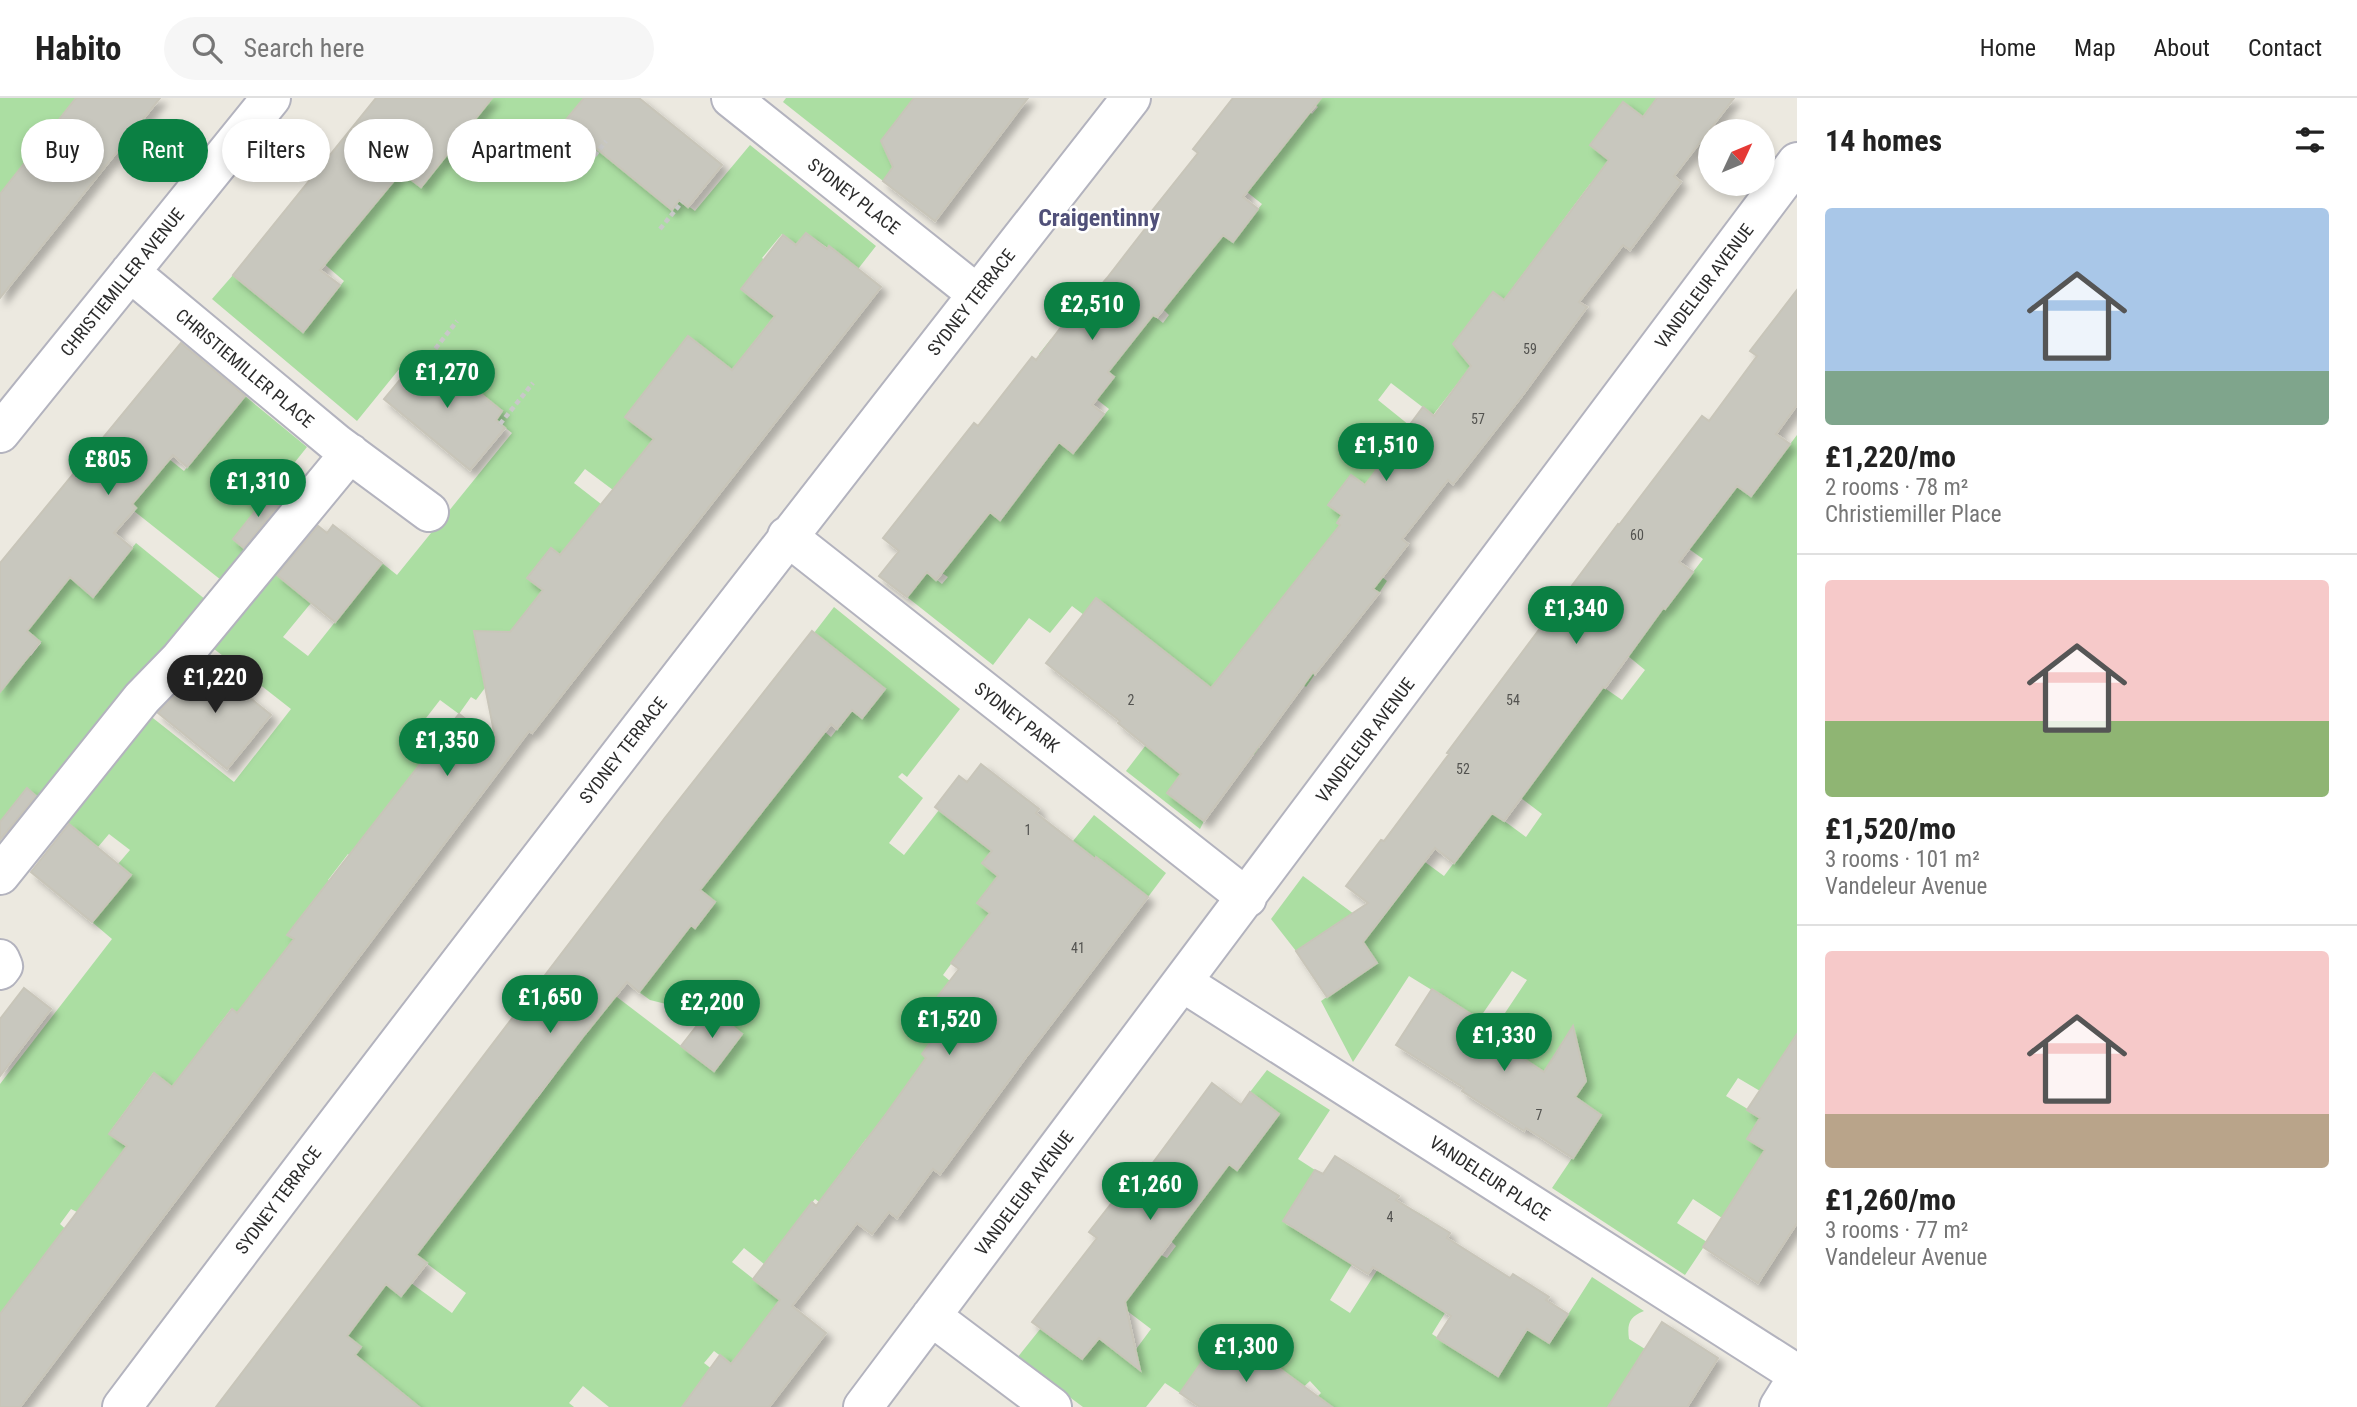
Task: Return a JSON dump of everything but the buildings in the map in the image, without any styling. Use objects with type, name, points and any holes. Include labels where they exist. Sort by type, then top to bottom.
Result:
[{"type":"street","name":"CHRISTIEMILLER AVENUE","points":[[0,433],[271,98]]},
{"type":"street","name":"SYDNEY PLACE","points":[[731,98],[977,294]]},
{"type":"street","name":"SYDNEY TERRACE","points":[[122,1407],[344,1112],[788,536],[1131,98]]},
{"type":"street","name":"VANDELEUR AVENUE","points":[[863,1407],[1797,162]]},
{"type":"street","name":"CHRISTIEMILLER PLACE","points":[[130,272],[350,453],[429,512]]},
{"type":"street","points":[[0,875],[142,698],[187,650],[350,453]]},
{"type":"street","name":"SYDNEY PARK","points":[[788,536],[1247,898]]},
{"type":"street","points":[[0,959],[3,966],[0,970]]},
{"type":"street","name":"VANDELEUR PLACE","points":[[1182,982],[1797,1376]]},
{"type":"street","points":[[931,1316],[1052,1407]]},
{"type":"street","points":[[1779,1407],[1797,1376]]},
{"type":"path","points":[[596,153],[606,141]]},
{"type":"path","points":[[660,229],[682,202]]},
{"type":"path","points":[[425,362],[457,321]]},
{"type":"path","points":[[500,424],[533,383]]},
{"type":"green space","points":[[0,98],[76,98],[60,119],[21,119],[21,168],[0,194]]},
{"type":"green space","points":[[418,98],[584,98],[567,119],[447,119],[447,182],[596,182],[596,134],[672,209],[680,200],[695,211],[750,145],[876,246],[858,269],[806,233],[796,245],[782,234],[762,258],[798,286],[751,277],[741,289],[775,315],[732,370],[688,337],[626,417],[654,439],[629,502],[585,469],[574,483],[601,504],[586,523],[602,536],[577,567],[551,548],[528,577],[543,590],[526,611],[499,669],[476,700],[471,697],[459,714],[440,700],[423,722],[441,737],[355,859],[348,854],[328,880],[335,886],[313,915],[306,910],[288,934],[294,939],[237,1013],[231,1009],[215,1030],[220,1038],[195,1070],[188,1066],[172,1087],[153,1073],[109,1133],[128,1147],[77,1212],[71,1209],[60,1224],[71,1234],[0,1317],[0,1084],[112,939],[92,922],[131,875],[118,864],[130,850],[109,834],[98,847],[58,815],[144,711],[234,782],[291,709],[209,645],[288,548],[304,562],[287,583],[311,603],[283,637],[308,656],[382,563],[397,575],[512,433],[496,420],[502,411],[434,356],[428,364],[413,352],[357,421],[212,299],[233,275],[304,331],[344,281],[307,249],[388,182],[415,182],[421,187],[425,182],[433,182],[433,119],[417,119]]},
{"type":"green space","points":[[786,98],[946,98],[899,118],[881,142],[900,157],[883,181],[783,102]]},
{"type":"green space","points":[[1292,98],[1312,114],[1318,107],[1311,101],[1314,98],[1657,98],[1654,103],[1698,137],[1698,144],[1691,154],[1623,103],[1590,145],[1664,203],[1628,212],[1590,184],[1558,227],[1606,265],[1598,278],[1548,241],[1514,286],[1554,317],[1475,361],[1433,415],[1391,383],[1378,400],[1409,425],[1365,485],[1351,475],[1328,504],[1342,515],[1337,523],[1372,550],[1363,562],[1387,581],[1379,593],[1322,549],[1259,630],[1315,674],[1306,687],[1296,678],[1291,685],[1243,647],[1199,703],[1259,748],[1254,755],[1201,716],[1166,762],[1181,774],[1167,793],[1204,821],[1200,829],[1126,771],[1169,715],[1084,615],[1072,606],[1050,633],[1029,618],[993,665],[907,597],[927,572],[942,584],[948,577],[942,573],[963,491],[1000,519],[1059,442],[1073,453],[1109,409],[1039,354],[1051,339],[1109,384],[1114,377],[1108,372],[1142,328],[1133,299],[1163,323],[1169,315],[1163,309],[1220,233],[1233,242],[1262,204],[1247,192],[1299,125]]},
{"type":"green space","points":[[245,396],[307,447],[247,522],[266,537],[47,805],[27,788],[0,822],[0,631],[31,656],[41,643],[27,631],[44,556],[94,596],[136,543],[206,600],[221,580],[134,511],[136,508],[132,504],[169,459],[184,471]]},
{"type":"green space","points":[[1797,435],[1797,1035],[1760,1091],[1738,1078],[1726,1096],[1761,1117],[1747,1139],[1765,1150],[1722,1218],[1693,1199],[1677,1223],[1707,1242],[1685,1275],[1552,1188],[1601,1115],[1575,1098],[1586,1081],[1573,1072],[1581,1059],[1579,1052],[1570,1045],[1544,1072],[1489,1037],[1527,980],[1512,971],[1479,1019],[1409,976],[1353,1062],[1321,1001],[1377,963],[1346,918],[1296,951],[1271,919],[1303,876],[1374,929],[1425,862],[1444,876],[1492,812],[1526,837],[1542,814],[1521,798],[1596,682],[1622,700],[1645,670],[1628,656],[1642,593],[1665,609],[1703,559],[1689,549],[1727,500],[1705,462],[1751,496]]},
{"type":"green space","points":[[834,607],[960,709],[907,777],[902,773],[898,777],[923,798],[889,843],[904,855],[939,810],[992,851],[982,863],[998,876],[977,903],[988,912],[1052,867],[1094,815],[1166,873],[1148,897],[1096,857],[1080,878],[967,942],[943,975],[950,981],[938,996],[975,1024],[936,1035],[922,1054],[941,1070],[912,1109],[898,1098],[884,1116],[895,1160],[866,1139],[819,1202],[815,1199],[764,1264],[744,1248],[732,1262],[780,1300],[734,1366],[714,1351],[704,1363],[725,1379],[702,1407],[689,1397],[682,1407],[609,1407],[583,1386],[569,1403],[574,1407],[404,1407],[410,1399],[355,1355],[361,1347],[347,1336],[386,1284],[411,1283],[452,1313],[466,1293],[397,1241],[438,1227],[456,1203],[473,1166],[481,1171],[499,1148],[492,1142],[529,1094],[537,1099],[554,1076],[547,1070],[584,1035],[609,991],[714,1071],[742,1034],[710,1009],[706,1014],[650,1000],[639,992],[677,914],[695,928],[715,903],[698,889],[809,719],[831,737],[852,710],[885,689],[814,633]]},
{"type":"green space","points":[[1267,1070],[1330,1110],[1298,1159],[1315,1170],[1285,1218],[1286,1224],[1293,1228],[1298,1227],[1352,1264],[1330,1300],[1350,1313],[1415,1211],[1429,1219],[1392,1279],[1445,1313],[1432,1334],[1498,1376],[1528,1329],[1550,1343],[1592,1277],[1644,1311],[1632,1319],[1628,1334],[1629,1339],[1645,1349],[1608,1407],[1315,1407],[1311,1403],[1321,1393],[1310,1381],[1299,1391],[1284,1372],[1255,1350],[1244,1364],[1215,1343],[1180,1393],[1165,1383],[1146,1407],[1083,1407],[1017,1358],[1041,1328],[1082,1359],[1099,1338],[1128,1360],[1151,1329],[1072,1269],[1081,1259],[1129,1296],[1161,1255],[1167,1258],[1176,1246],[1171,1241],[1216,1181],[1167,1144],[1180,1126],[1237,1170],[1279,1115],[1250,1092]]},
{"type":"district","name":"Craigentinny","points":[[1099,218]]}]
